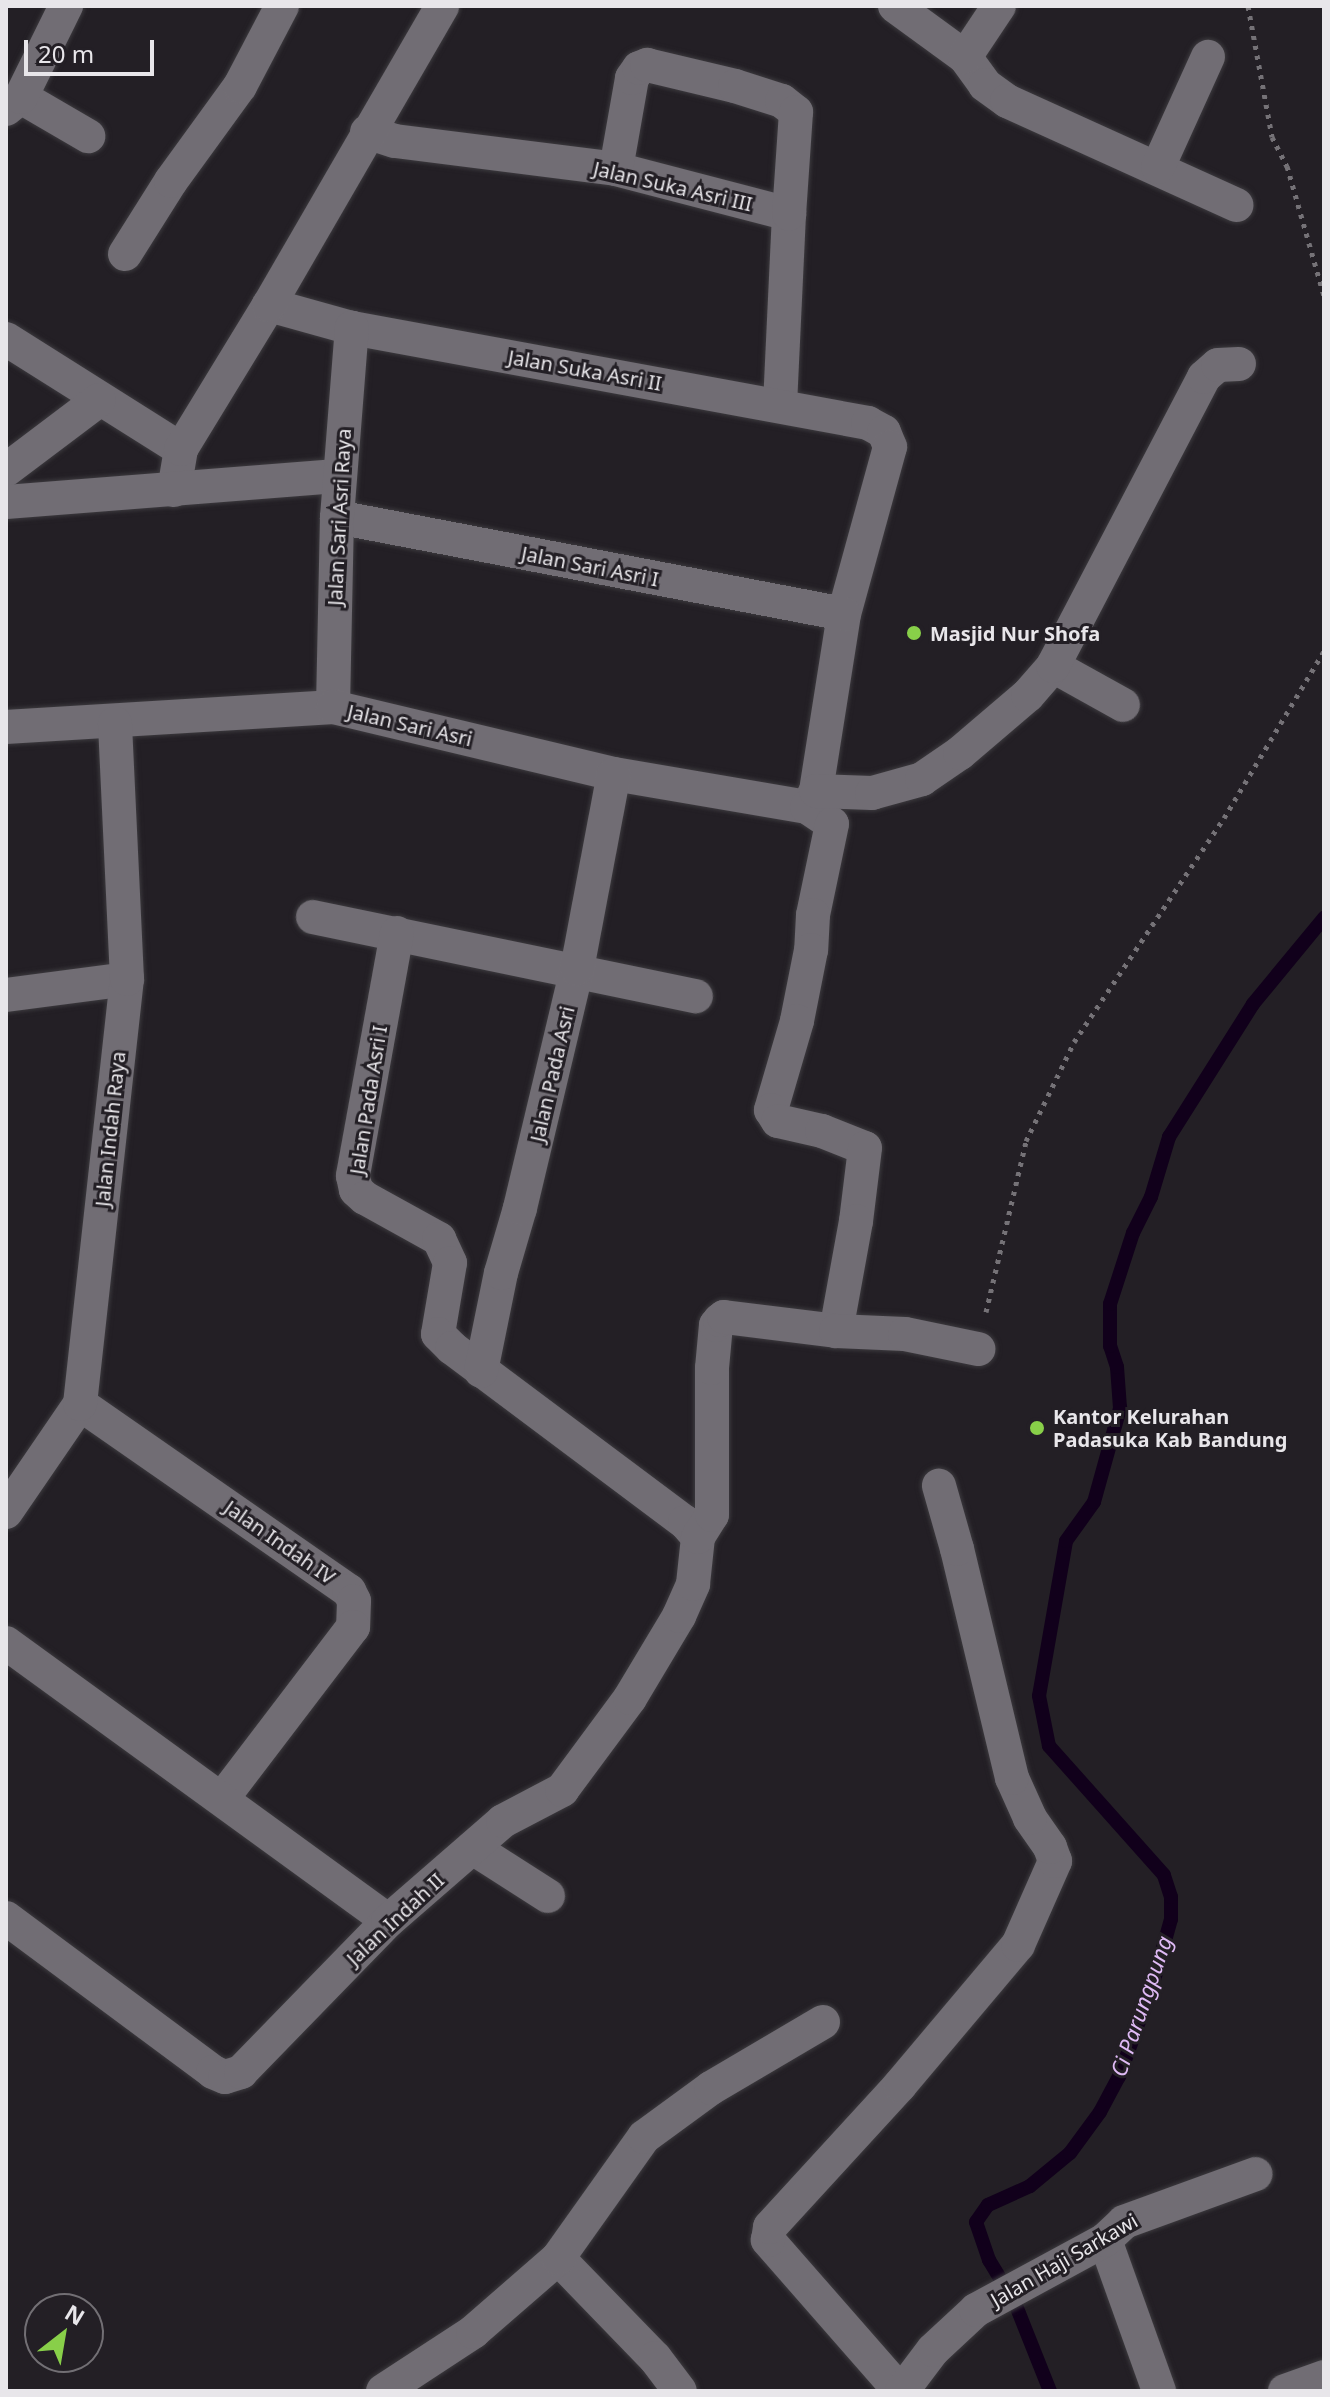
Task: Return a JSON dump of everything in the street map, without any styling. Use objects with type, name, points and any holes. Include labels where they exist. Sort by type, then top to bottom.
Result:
[{"type":"street","points":[[66,6],[14,103],[88,136]]},
{"type":"street","points":[[125,254],[178,172],[240,86],[282,6]]},
{"type":"street","points":[[174,490],[181,449],[269,305],[442,6]]},
{"type":"street","points":[[895,6],[965,57],[985,85],[1007,101],[1236,205]]},
{"type":"street","points":[[965,57],[999,6]]},
{"type":"street","points":[[1158,167],[1208,57]]},
{"type":"street","points":[[616,169],[632,78],[639,68],[647,65],[735,86],[782,101],[796,112],[780,406]]},
{"type":"street","name":"Jalan Suka Asri III","points":[[367,132],[395,141],[616,169],[789,214]]},
{"type":"street","name":"Jalan Suka Asri II","points":[[269,305],[352,328],[868,423],[884,432],[890,447],[844,614]]},
{"type":"street","name":"Jalan Sari Asri Raya","points":[[333,707],[337,517],[352,328]]},
{"type":"street","points":[[6,339],[181,449]]},
{"type":"street","name":"Jalan Sari Asri","points":[[6,727],[115,723],[333,707],[614,774],[812,799],[872,793],[922,779],[999,723],[1053,666],[1204,377],[1218,365],[1239,364]]},
{"type":"street","points":[[6,470],[99,400]]},
{"type":"street","points":[[6,502],[340,476]]},
{"type":"street","name":"Jalan Sari Asri I","points":[[337,517],[844,614]]},
{"type":"street","points":[[844,614],[812,799],[832,824],[813,915],[811,950],[797,1021],[771,1110],[778,1121],[822,1131],[865,1148],[856,1221],[836,1331],[905,1334],[978,1349]]},
{"type":"street","points":[[1053,666],[1123,705]]},
{"type":"street","name":"Jalan Indah Raya","points":[[6,1512],[80,1404],[127,979],[115,723]]},
{"type":"street","name":"Jalan Pada Asri","points":[[481,1371],[501,1273],[520,1208],[577,969],[614,774]]},
{"type":"street","points":[[313,917],[577,969],[696,996]]},
{"type":"street","name":"Jalan Pada Asri I","points":[[397,933],[353,1176],[356,1190],[365,1198],[439,1239],[450,1263]]},
{"type":"street","points":[[6,995],[127,979]]},
{"type":"street","points":[[501,1273],[450,1263],[438,1334],[481,1371],[685,1522],[698,1537]]},
{"type":"street","name":"Jalan Indah II","points":[[6,1918],[200,2063],[225,2077],[241,2072],[388,1921],[503,1821],[562,1790],[630,1698],[688,1595],[698,1537],[712,1515],[716,1325],[724,1317],[836,1331]]},
{"type":"street","name":"Jalan Indah IV","points":[[80,1404],[349,1591],[354,1601],[353,1627],[222,1799]]},
{"type":"street","points":[[901,2391],[768,2240],[770,2227],[900,2085],[1018,1945],[1055,1861],[1012,1778],[939,1486]]},
{"type":"street","points":[[6,1643],[388,1921]]},
{"type":"street","points":[[473,1848],[548,1896]]},
{"type":"street","points":[[383,2391],[473,2332],[558,2258],[644,2137],[711,2088],[823,2022]]},
{"type":"street","name":"Jalan Haji Sarkawi","points":[[901,2391],[942,2339],[976,2310],[1105,2240],[1124,2222],[1256,2174]]},
{"type":"street","points":[[1105,2240],[1159,2391]]},
{"type":"street","points":[[558,2258],[655,2358],[680,2391]]},
{"type":"street","points":[[1285,2391],[1324,2377]]},
{"type":"path","points":[[1248,6],[1272,137],[1287,166],[1324,296]]},
{"type":"path","points":[[978,1349],[1021,1156],[1032,1125],[1074,1042],[1224,818],[1324,651]]},
{"type":"waterway","name":"Ci Parungpung","points":[[1050,2391],[1015,2303],[989,2260],[976,2222],[988,2205],[1030,2186],[1070,2153],[1100,2112],[1119,2077],[1154,1980],[1171,1919],[1171,1897],[1164,1875],[1049,1746],[1039,1696],[1066,1541],[1094,1502],[1120,1408],[1117,1367],[1110,1346],[1110,1304],[1133,1233],[1151,1197],[1169,1137],[1253,1004],[1324,918]]},
{"type":"place","name":"Masjid Nur Shofa","points":[[914,633]]},
{"type":"place","name":"Kantor Kelurahan Padasuka Kab Bandung","points":[[1037,1428]]}]
